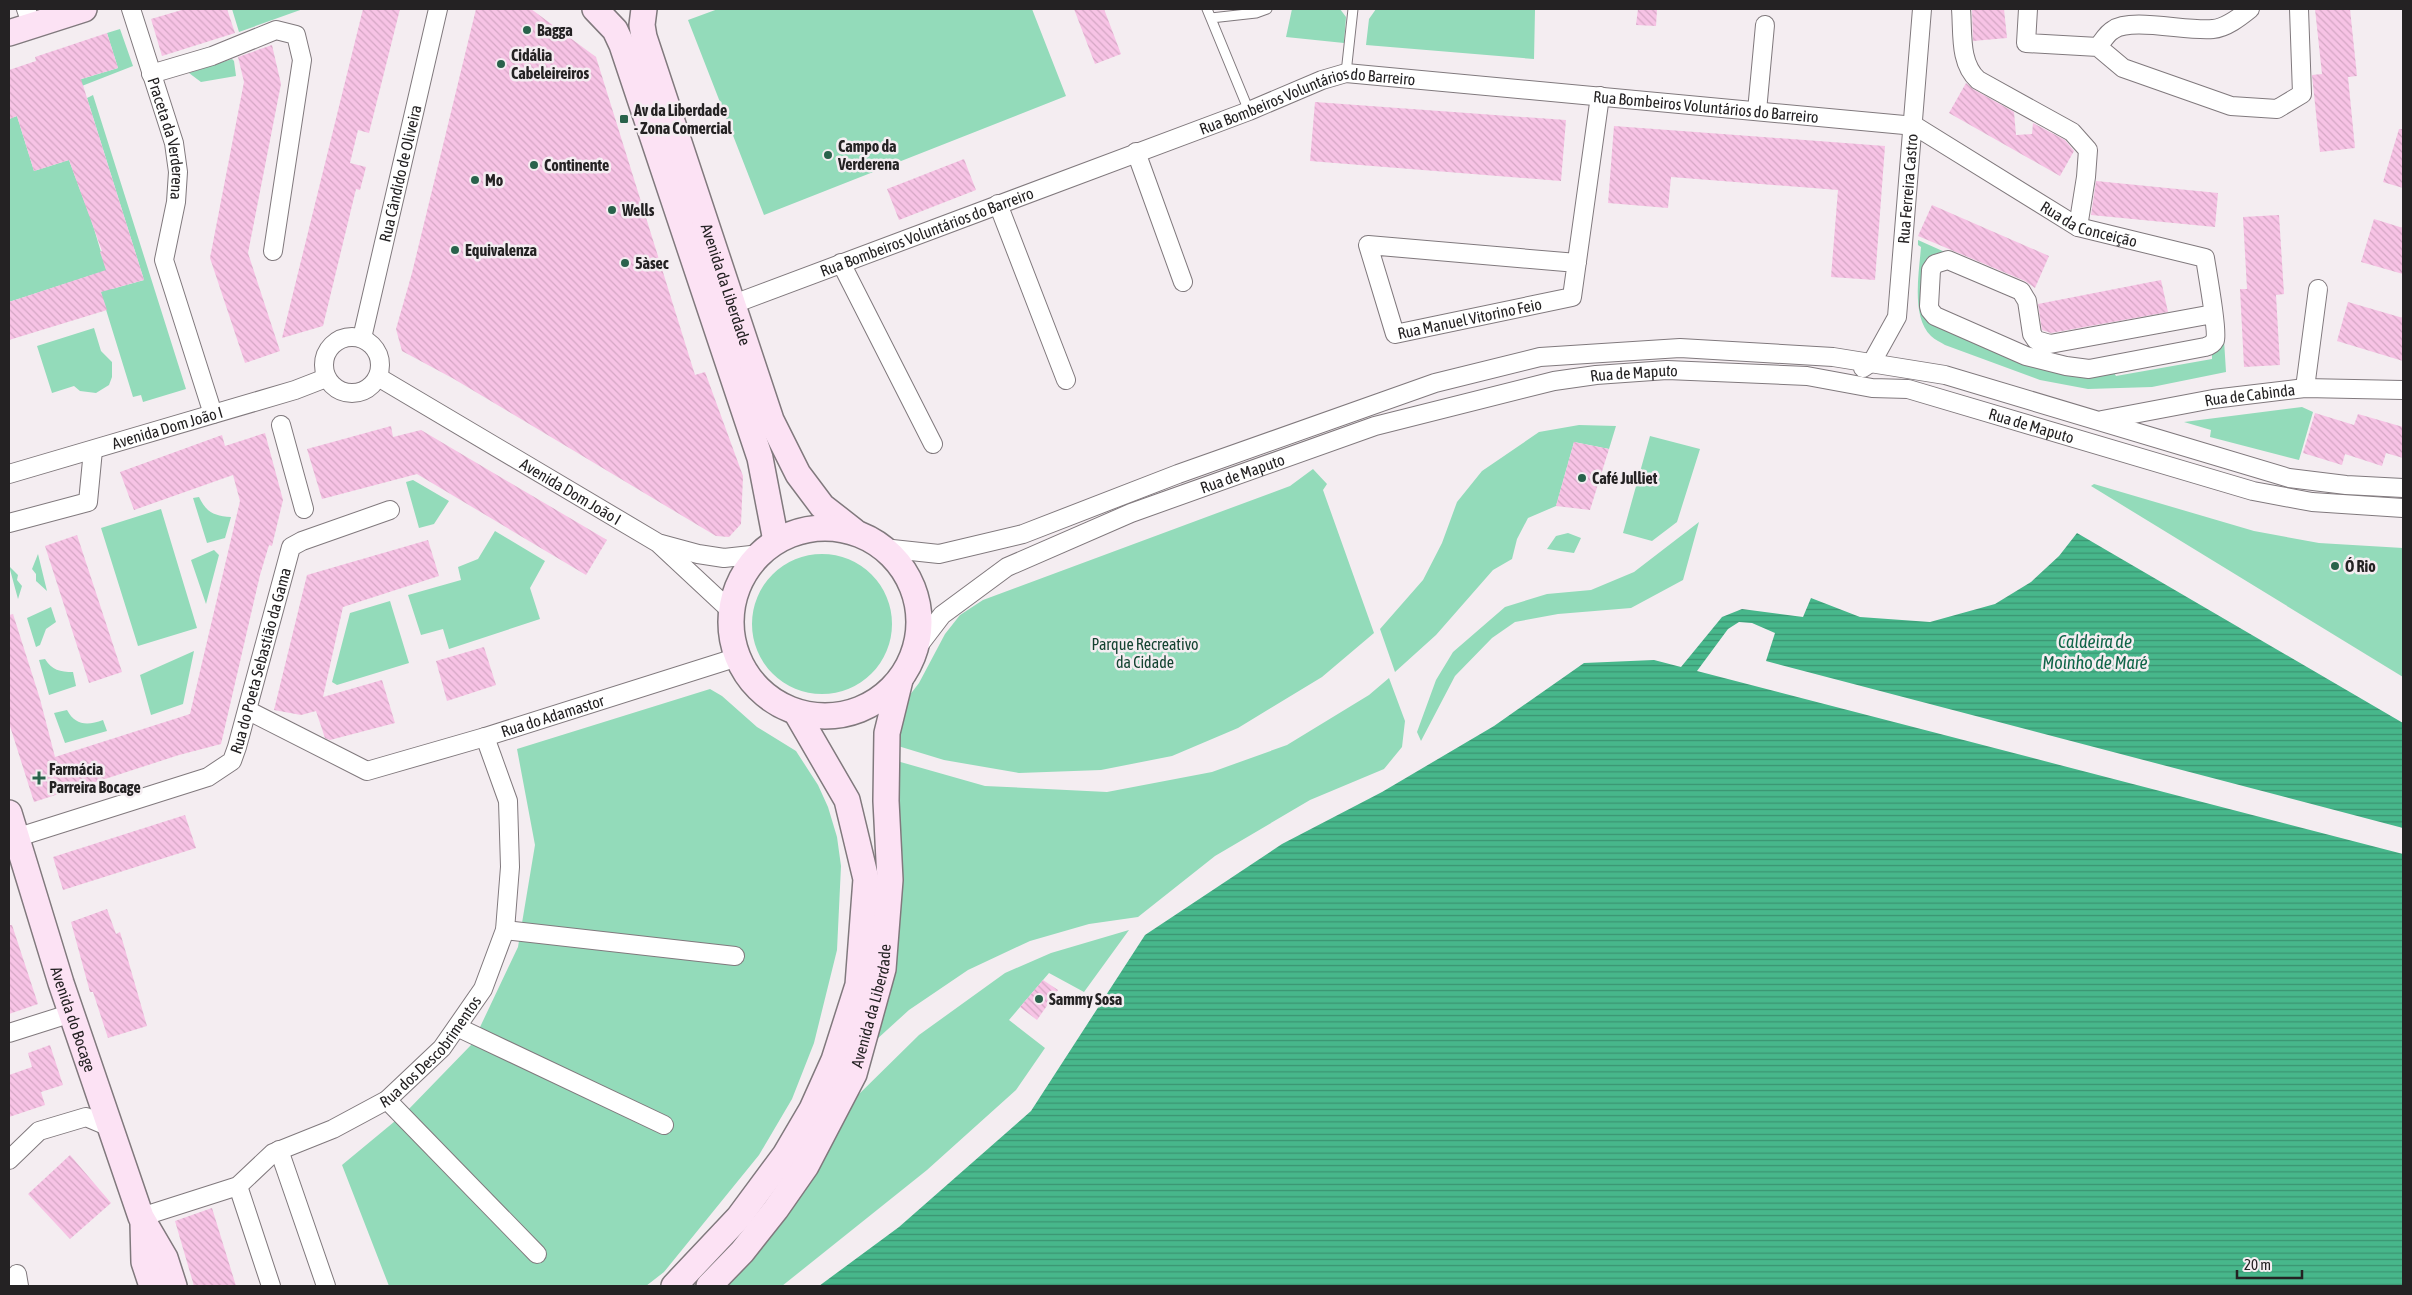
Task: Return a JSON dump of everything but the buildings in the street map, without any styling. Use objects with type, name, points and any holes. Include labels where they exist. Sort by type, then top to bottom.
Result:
[{"type":"main road","points":[[22,23],[84,9]]},
{"type":"main road","name":"Avenida da Liberdade","points":[[595,9],[615,30],[622,45],[760,458],[768,548]]},
{"type":"main road","name":"Avenida da Liberdade","points":[[644,9],[642,25],[644,37],[731,305],[771,420],[792,467],[822,506],[858,534]]},
{"type":"main road","points":[[830,528],[858,534],[883,548],[903,569],[915,595],[919,625],[914,653],[900,680],[883,696],[863,708],[841,715],[818,716],[796,712],[771,700],[751,681],[738,657],[732,635],[732,612],[737,589],[746,570],[768,548],[802,530],[830,528]]},
{"type":"main road","name":"Avenida da Liberdade","points":[[709,1286],[742,1252],[776,1209],[806,1166],[854,1074],[882,969],[890,880],[886,801],[887,733],[900,680]]},
{"type":"main road","name":"Avenida da Liberdade","points":[[674,1286],[739,1218],[784,1155],[812,1109],[834,1060],[858,984],[866,879],[847,800],[796,712]]},
{"type":"main road","name":"Avenida do Bocage","points":[[9,813],[13,839],[142,1220],[165,1258],[174,1286]]},
{"type":"main road","name":"Avenida do Bocage","points":[[142,1220],[144,1262],[152,1286]]},
{"type":"street","name":"Praceta da Verderena","points":[[131,9],[150,74],[174,143],[178,172],[176,202],[164,260],[213,414]]},
{"type":"street","name":"Rua Cândido de Oliveira","points":[[362,338],[438,9]]},
{"type":"street","name":"Rua Ferreira Castro","points":[[1872,362],[1897,317],[1922,9]]},
{"type":"street","points":[[1962,9],[1964,56],[1966,66],[1971,74],[1978,80],[2072,132],[2088,150],[2078,228]]},
{"type":"street","points":[[2028,9],[2026,44],[2098,47],[2124,68],[2231,106],[2277,109],[2302,94],[2300,9]]},
{"type":"street","points":[[2098,47],[2113,29],[2134,23],[2168,28],[2214,29],[2238,18],[2250,9]]},
{"type":"street","points":[[1757,111],[1765,25]]},
{"type":"street","points":[[150,74],[212,56],[276,30],[296,35],[302,60],[273,251]]},
{"type":"street","name":"Rua Bombeiros Voluntários do Barreiro","points":[[731,305],[1249,111],[1322,80],[1346,73],[1914,126]]},
{"type":"street","name":"Rua Manuel Vitorino Feio","points":[[1577,263],[1368,245],[1395,334],[1572,297],[1577,263],[1600,96]]},
{"type":"street","name":"Rua da Conceição","points":[[1914,126],[2078,228],[2205,258],[2213,314],[2215,337],[2211,344],[2205,347],[2089,369],[2042,361],[2017,352],[1932,313],[1929,306],[1931,270],[1936,264],[1948,260],[2021,290],[2027,301],[2032,334],[2036,340],[2050,344],[2213,314]]},
{"type":"street","points":[[1136,152],[1183,282]]},
{"type":"street","points":[[998,204],[1066,380]]},
{"type":"street","points":[[841,263],[933,444]]},
{"type":"street","points":[[2305,388],[2318,289]]},
{"type":"street","points":[[348,336],[362,338],[374,346],[378,355],[380,362],[378,377],[366,389],[355,393],[345,393],[332,386],[326,378],[323,365],[325,354],[338,339],[348,336]]},
{"type":"street","name":"Rua de Maputo","points":[[883,548],[939,554],[1022,534],[1178,474],[1435,383],[1540,358],[1680,348],[1833,357],[1872,362],[1945,376],[2289,478],[2346,485],[2403,488]]},
{"type":"street","points":[[1807,376],[1823,374],[1853,375],[1872,362]]},
{"type":"street","name":"Rua de Maputo","points":[[914,653],[942,616],[1007,567],[1131,513],[1375,426],[1554,381],[1596,374],[1667,370],[1807,376],[1872,388],[1908,389],[2252,491],[2312,502],[2403,508]]},
{"type":"street","name":"Avenida Dom João I","points":[[378,377],[658,543],[732,612]]},
{"type":"street","name":"Avenida Dom João I","points":[[9,474],[295,390],[326,378]]},
{"type":"street","name":"Rua de Cabinda","points":[[2099,421],[2213,399],[2305,388],[2403,390]]},
{"type":"street","points":[[281,425],[304,510]]},
{"type":"street","points":[[9,522],[88,502],[93,450]]},
{"type":"street","name":"Rua do Poeta Sebastião da Gama","points":[[13,839],[208,777],[220,771],[232,761],[248,711],[291,547],[302,541],[390,510]]},
{"type":"street","name":"Avenida Dom João I","points":[[658,543],[698,554],[724,558],[768,548]]},
{"type":"street","name":"Rua do Adamastor","points":[[248,711],[367,771],[485,737],[738,657]]},
{"type":"street","name":"Rua dos Descobrimentos","points":[[142,1220],[238,1186],[272,1153],[333,1130],[387,1100],[442,1048],[457,1027],[483,989],[505,930],[510,867],[508,800],[485,737]]},
{"type":"street","points":[[505,930],[735,956]]},
{"type":"street","points":[[9,1033],[72,1013]]},
{"type":"street","points":[[457,1027],[664,1125]]},
{"type":"street","points":[[387,1100],[537,1254]]},
{"type":"street","points":[[9,1160],[39,1130],[86,1117],[112,1128]]},
{"type":"street","points":[[279,1150],[326,1286]]},
{"type":"street","points":[[238,1186],[271,1286]]},
{"type":"lane","points":[[1206,9],[1249,111]]},
{"type":"lane","points":[[1211,18],[1256,13],[1267,9]]},
{"type":"lane","points":[[1346,73],[1353,9]]},
{"type":"green space","points":[[232,9],[303,9],[239,32]]},
{"type":"green space","name":"Campo da Verderena","points":[[718,9],[1032,9],[1066,96],[764,215],[688,20]]},
{"type":"green space","points":[[1292,9],[1340,9],[1346,17],[1344,43],[1286,37]]},
{"type":"green space","points":[[1376,9],[1535,10],[1534,59],[1366,45],[1369,19]]},
{"type":"green space","points":[[120,29],[133,66],[69,91],[75,81],[118,68],[107,33]]},
{"type":"green space","points":[[232,59],[236,76],[201,82],[189,73]]},
{"type":"green space","points":[[93,95],[186,389],[143,402],[141,395],[133,397],[95,274],[9,302],[9,119],[17,116],[34,171],[69,160],[92,222],[112,289],[144,280],[87,98]]},
{"type":"green space","points":[[1918,240],[1947,253],[1937,253],[1930,258],[1935,323],[2113,371],[2116,376],[2212,359],[2212,352],[2224,340],[2226,372],[2152,387],[2088,389],[2040,380],[1945,345],[1931,336],[1921,318],[1918,282],[1921,247],[1918,245]]},
{"type":"green space","points":[[94,328],[101,351],[112,362],[112,377],[109,385],[96,393],[80,391],[74,386],[52,393],[37,346]]},
{"type":"green space","points":[[2302,407],[2313,412],[2299,460],[2210,437],[2211,430],[2184,422]]},
{"type":"green space","points":[[1579,425],[1616,426],[1609,449],[1574,442],[1556,506],[1528,518],[1517,539],[1512,559],[1493,570],[1436,635],[1395,672],[1380,629],[1423,580],[1442,543],[1457,502],[1482,471],[1539,432]]},
{"type":"green space","points":[[1650,436],[1700,449],[1677,522],[1652,541],[1623,533]]},
{"type":"green space","name":"Parque Recreativo da Cidade","points":[[1313,469],[1327,484],[1323,490],[1374,633],[1322,677],[1238,728],[1172,756],[1101,770],[1019,773],[944,760],[898,746],[898,734],[906,700],[919,683],[945,634],[960,615],[983,600],[1290,486]]},
{"type":"green space","points":[[413,480],[449,501],[434,524],[419,528],[406,482]]},
{"type":"green space","points":[[2094,484],[2254,531],[2319,543],[2403,548],[2403,677],[2091,486]]},
{"type":"green space","points":[[199,497],[211,512],[220,516],[231,517],[225,538],[207,543],[193,498]]},
{"type":"green space","points":[[161,509],[197,628],[138,646],[101,528]]},
{"type":"green space","points":[[1699,522],[1683,580],[1631,608],[1558,614],[1515,622],[1492,638],[1455,676],[1421,741],[1417,732],[1436,680],[1453,652],[1505,607],[1547,594],[1591,590],[1634,572]]},
{"type":"green space","points":[[495,531],[545,561],[530,588],[540,619],[449,649],[443,629],[421,635],[408,595],[461,580],[458,567],[478,559]]},
{"type":"green space","points":[[1568,533],[1581,538],[1574,553],[1547,549],[1556,536]]},
{"type":"green space","points":[[214,550],[219,555],[206,604],[191,560]]},
{"type":"green space","points":[[38,554],[47,591],[36,581],[36,574],[32,569]]},
{"type":"green space","points":[[822,554],[849,560],[861,566],[871,575],[880,585],[886,597],[892,624],[886,651],[880,663],[871,673],[861,682],[849,688],[822,694],[795,688],[783,682],[773,673],[764,663],[758,651],[752,624],[758,597],[764,585],[773,575],[783,566],[795,560]]},
{"type":"green space","points":[[9,566],[18,575],[17,580],[22,586],[18,599]]},
{"type":"green space","points":[[390,601],[409,663],[337,685],[332,682],[350,613]]},
{"type":"green space","points":[[51,607],[56,622],[46,629],[40,645],[36,647],[27,618]]},
{"type":"green space","points":[[194,651],[183,704],[151,715],[140,675]]},
{"type":"green space","points":[[45,659],[50,666],[57,670],[73,672],[76,686],[49,695],[39,660]]},
{"type":"green space","points":[[1389,678],[1405,721],[1402,747],[1384,769],[1310,800],[1215,856],[1138,917],[1089,924],[1030,941],[968,970],[909,1010],[876,1040],[890,986],[897,761],[985,786],[1107,792],[1212,772],[1287,745],[1369,695]]},
{"type":"green space","points":[[710,689],[722,696],[757,727],[796,751],[818,785],[828,807],[837,837],[841,866],[837,950],[814,1043],[792,1099],[759,1155],[664,1272],[646,1286],[389,1286],[342,1165],[406,1112],[472,1044],[518,947],[535,845],[517,749]]},
{"type":"green space","points":[[67,710],[74,719],[82,723],[103,720],[107,731],[65,743],[54,713]]},
{"type":"green space","points":[[1129,930],[1084,992],[1049,973],[1009,1020],[1045,1048],[1016,1090],[927,1170],[782,1286],[725,1286],[784,1218],[822,1164],[854,1099],[919,1035],[1005,973],[1051,953]]},
{"type":"water","name":"Caldeira de Moinho de Maré","points":[[2077,533],[2403,723],[2403,828],[1766,661],[1775,633],[1752,623],[1739,622],[1728,629],[1697,671],[2403,854],[2403,1286],[819,1286],[899,1227],[1031,1111],[1145,935],[1282,844],[1382,792],[1494,726],[1584,663],[1654,660],[1681,667],[1722,617],[1742,609],[1803,617],[1811,598],[1860,617],[1930,622],[1995,604],[2031,582],[2059,556]]},
{"type":"place","name":"Bagga","points":[[527,30]]},
{"type":"place","name":"Cidália Cabeleireiros","points":[[501,64]]},
{"type":"place","name":"Av da Liberdade - Zona Comercial","points":[[624,119]]},
{"type":"place","name":"Campo da Verderena","points":[[828,155]]},
{"type":"place","name":"Continente","points":[[534,165]]},
{"type":"place","name":"Mo","points":[[475,180]]},
{"type":"place","name":"Wells","points":[[612,210]]},
{"type":"place","name":"Equivalenza","points":[[455,250]]},
{"type":"place","name":"5àsec","points":[[625,263]]},
{"type":"place","name":"Café Julliet","points":[[1582,478]]},
{"type":"place","name":"Ó Rio","points":[[2335,566]]},
{"type":"place","name":"Farmácia Parreira Bocage","points":[[39,778]]},
{"type":"place","name":"Sammy Sosa","points":[[1039,999]]}]
